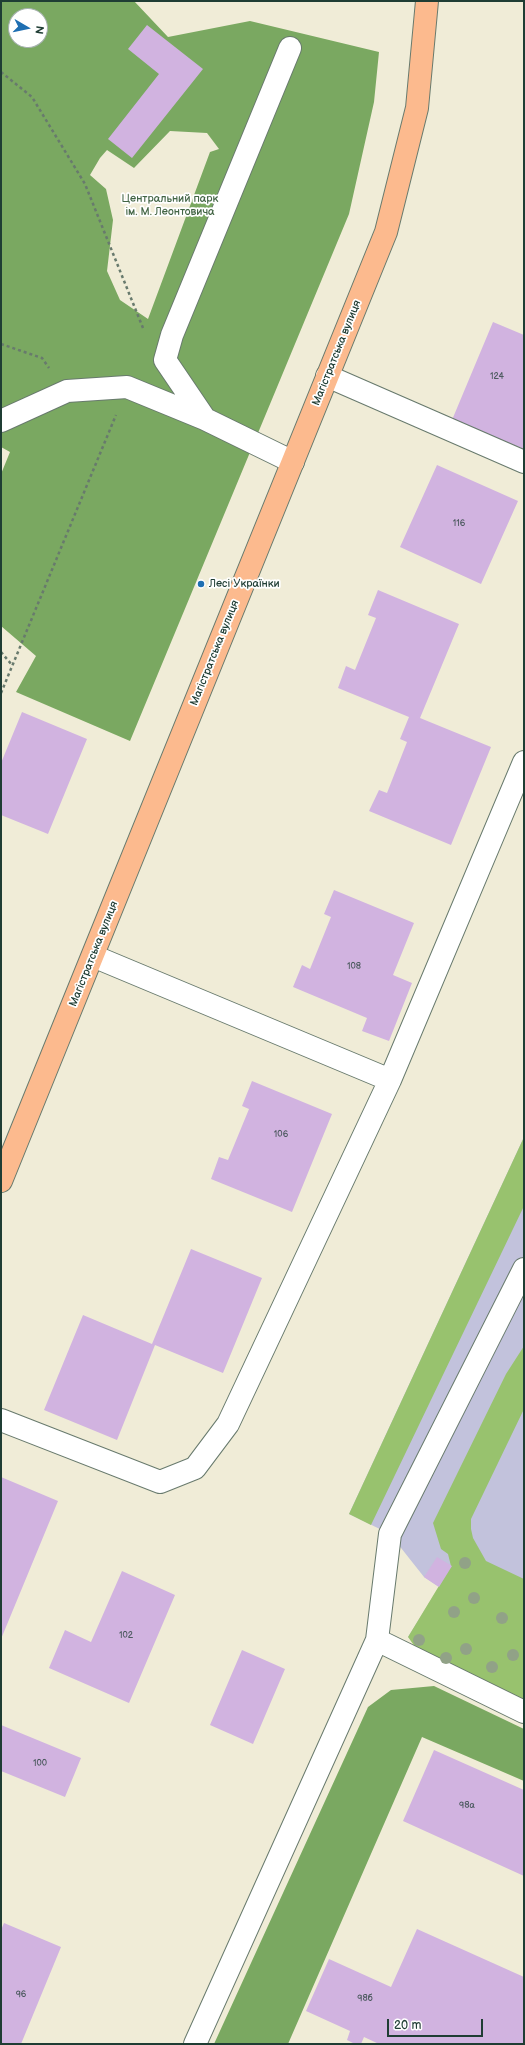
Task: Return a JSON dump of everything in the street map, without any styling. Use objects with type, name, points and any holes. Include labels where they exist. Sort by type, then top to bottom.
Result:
[{"type":"main road","name":"Магістратська вулиця","points":[[1,1181],[386,232],[417,108],[427,1]]},
{"type":"street","points":[[205,419],[165,360],[172,335],[290,48]]},
{"type":"street","points":[[328,376],[524,462]]},
{"type":"street","points":[[1,421],[67,391],[127,387],[205,419],[293,462]]},
{"type":"street","points":[[1,1420],[160,1482],[195,1468],[228,1424],[390,1080],[524,762]]},
{"type":"street","points":[[93,956],[390,1080]]},
{"type":"street","points":[[195,2044],[377,1640],[390,1534],[524,1269]]},
{"type":"street","points":[[377,1640],[524,1712]]},
{"type":"path","points":[[1,344],[42,358],[67,391]]},
{"type":"path","points":[[1,652],[12,665]]},
{"type":"shaded area","points":[[524,1137],[524,1704],[408,1637],[439,1587],[424,1577],[390,1534],[349,1514]]},
{"type":"green space","name":"Центральний парк ім. М. Леонтовича","points":[[1,1],[134,1],[168,37],[250,21],[379,52],[374,102],[349,214],[130,741],[16,692],[36,656],[1,626],[1,474],[10,452],[1,447]],"holes":[[[170,131],[207,133],[219,149],[210,152],[148,319],[120,300],[107,271],[113,220],[106,189],[90,175],[100,158],[107,150],[134,168]]]},
{"type":"green space","points":[[524,1137],[524,1206],[371,1525],[349,1514]]},
{"type":"green space","points":[[524,1346],[524,1409],[471,1519],[471,1529],[473,1538],[486,1561],[524,1579],[524,1704],[425,1661],[408,1637],[451,1566],[448,1554],[441,1549],[433,1523],[506,1374]]},
{"type":"green space","points":[[434,1686],[524,1729],[524,1781],[422,1737],[288,2044],[214,2044],[368,1707],[391,1690]]},
{"type":"building","points":[[147,25],[203,69],[132,158],[108,139],[159,74],[128,49]]},
{"type":"building","points":[[493,322],[524,335],[524,449],[452,420]]},
{"type":"building","points":[[437,465],[518,501],[481,584],[400,547]]},
{"type":"building","points":[[378,590],[459,624],[420,718],[491,747],[451,845],[369,811],[379,790],[387,793],[407,742],[400,739],[409,717],[338,688],[346,666],[355,670],[376,618],[368,615]]},
{"type":"building","points":[[22,712],[87,739],[48,834],[1,815],[1,763]]},
{"type":"building","points":[[334,890],[414,923],[393,975],[412,983],[389,1041],[362,1031],[367,1018],[293,987],[302,965],[310,969],[331,917],[324,914]]},
{"type":"building","points":[[252,1081],[332,1114],[292,1212],[211,1179],[219,1157],[228,1160],[249,1109],[242,1106]]},
{"type":"building","points":[[191,1249],[262,1278],[223,1373],[155,1345],[117,1440],[44,1410],[83,1315],[152,1344]]},
{"type":"building","points":[[1,1477],[58,1501],[1,1639]]},
{"type":"building","points":[[437,1557],[452,1566],[439,1587],[424,1577]]},
{"type":"building","points":[[122,1571],[175,1595],[129,1703],[49,1668],[65,1630],[91,1642]]},
{"type":"building","points":[[242,1650],[285,1669],[253,1744],[210,1725]]},
{"type":"building","points":[[1,1725],[81,1758],[65,1797],[1,1771]]},
{"type":"building","points":[[434,1750],[524,1790],[524,1876],[403,1821]]},
{"type":"building","points":[[4,1923],[61,1947],[21,2044],[1,2044],[1,1930]]},
{"type":"building","points":[[417,1929],[524,1977],[524,2044],[379,2044],[364,2037],[361,2044],[355,2044],[347,2040],[350,2031],[306,2011],[329,1959],[391,1987]]},
{"type":"place","name":"Лесі Українки","points":[[201,584]]}]
